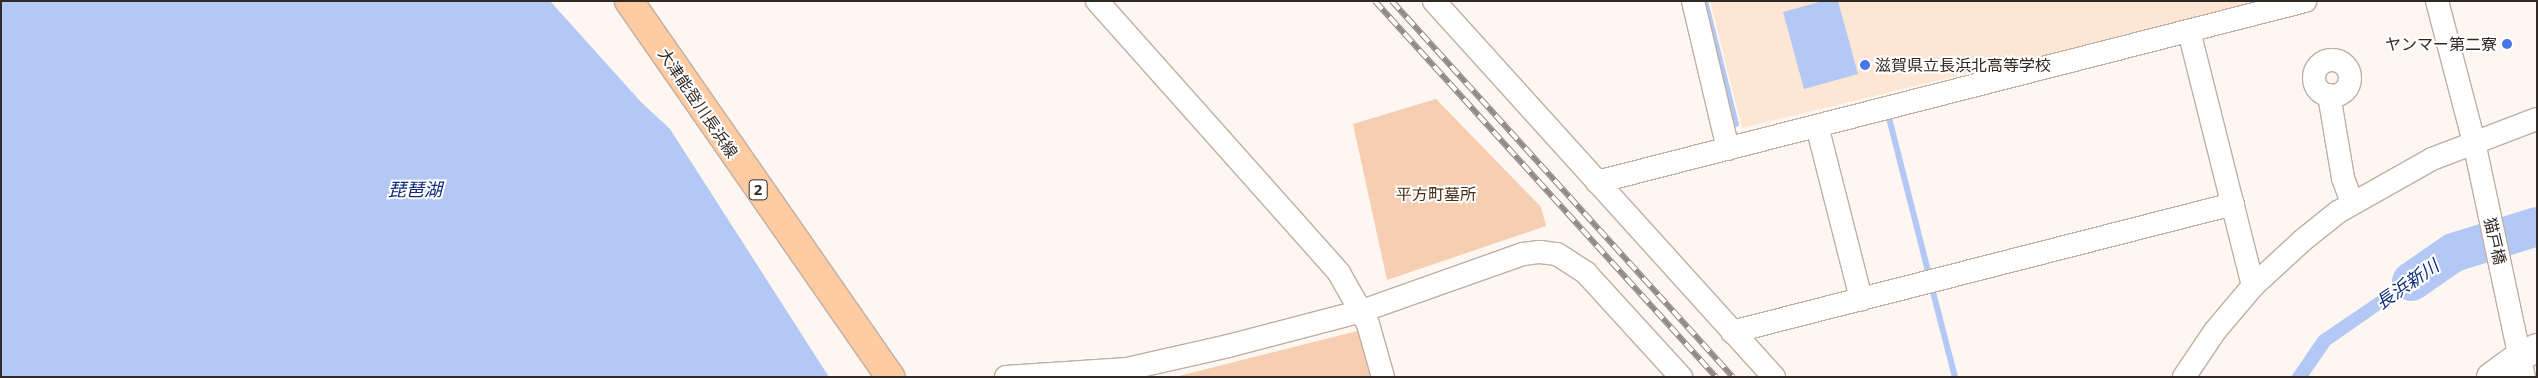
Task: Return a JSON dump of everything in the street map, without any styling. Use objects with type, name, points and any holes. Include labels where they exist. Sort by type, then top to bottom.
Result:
[{"type":"main road","name":"大津能登川長浜線","points":[[629,1],[890,377]]},
{"type":"street","points":[[1097,1],[1308,235],[1339,273],[1362,311],[1383,377]]},
{"type":"street","points":[[1434,1],[1774,377]]},
{"type":"street","points":[[1692,1],[1728,148]]},
{"type":"street","points":[[1597,182],[2305,1]]},
{"type":"street","name":"猫戸橋","points":[[2437,1],[2475,150],[2513,325],[2527,360]]},
{"type":"street","points":[[2189,31],[2253,286]]},
{"type":"street","points":[[2329,95],[2343,178],[2352,203]]},
{"type":"street","points":[[2184,377],[2215,330],[2253,286],[2303,240],[2352,203],[2411,169],[2475,150],[2537,119]]},
{"type":"street","points":[[1817,126],[1861,298]]},
{"type":"street","points":[[1732,332],[2233,204]]},
{"type":"street","points":[[1006,377],[1094,373],[1142,366],[1362,311],[1523,254],[1557,254],[1586,273],[1681,377]]},
{"type":"street","points":[[2491,377],[2527,360]]},
{"type":"shaded area","name":"滋賀県立長浜北高等学校","points":[[1710,1],[2267,1],[1742,128]]},
{"type":"green space","name":"平方町墓所","points":[[1436,99],[1541,207],[1546,226],[1387,280],[1353,124]]},
{"type":"green space","points":[[1357,331],[1365,338],[1374,377],[1175,377]]},
{"type":"water","name":"琵琶湖","points":[[1,1],[550,1],[641,102],[670,129],[829,377],[1,377]]},
{"type":"water","points":[[1823,1],[1838,1],[1858,74],[1804,89],[1783,12]]},
{"type":"water","points":[[2452,246],[2455,258],[2330,345],[2308,377],[2291,377],[2319,336]]},
{"type":"waterway","points":[[1705,1],[1736,124]]},
{"type":"waterway","points":[[1889,118],[1928,271]]},
{"type":"waterway","name":"長浜新川","points":[[2411,281],[2453,252],[2537,226]]},
{"type":"waterway","points":[[1933,292],[1955,377]]},
{"type":"railway","points":[[1375,1],[1716,377]]},
{"type":"railway","points":[[1392,1],[1733,377]]},
{"type":"place","name":"ヤンマー第二寮","points":[[2507,44]]},
{"type":"place","name":"滋賀県立長浜北高等学校","points":[[1865,65]]}]
